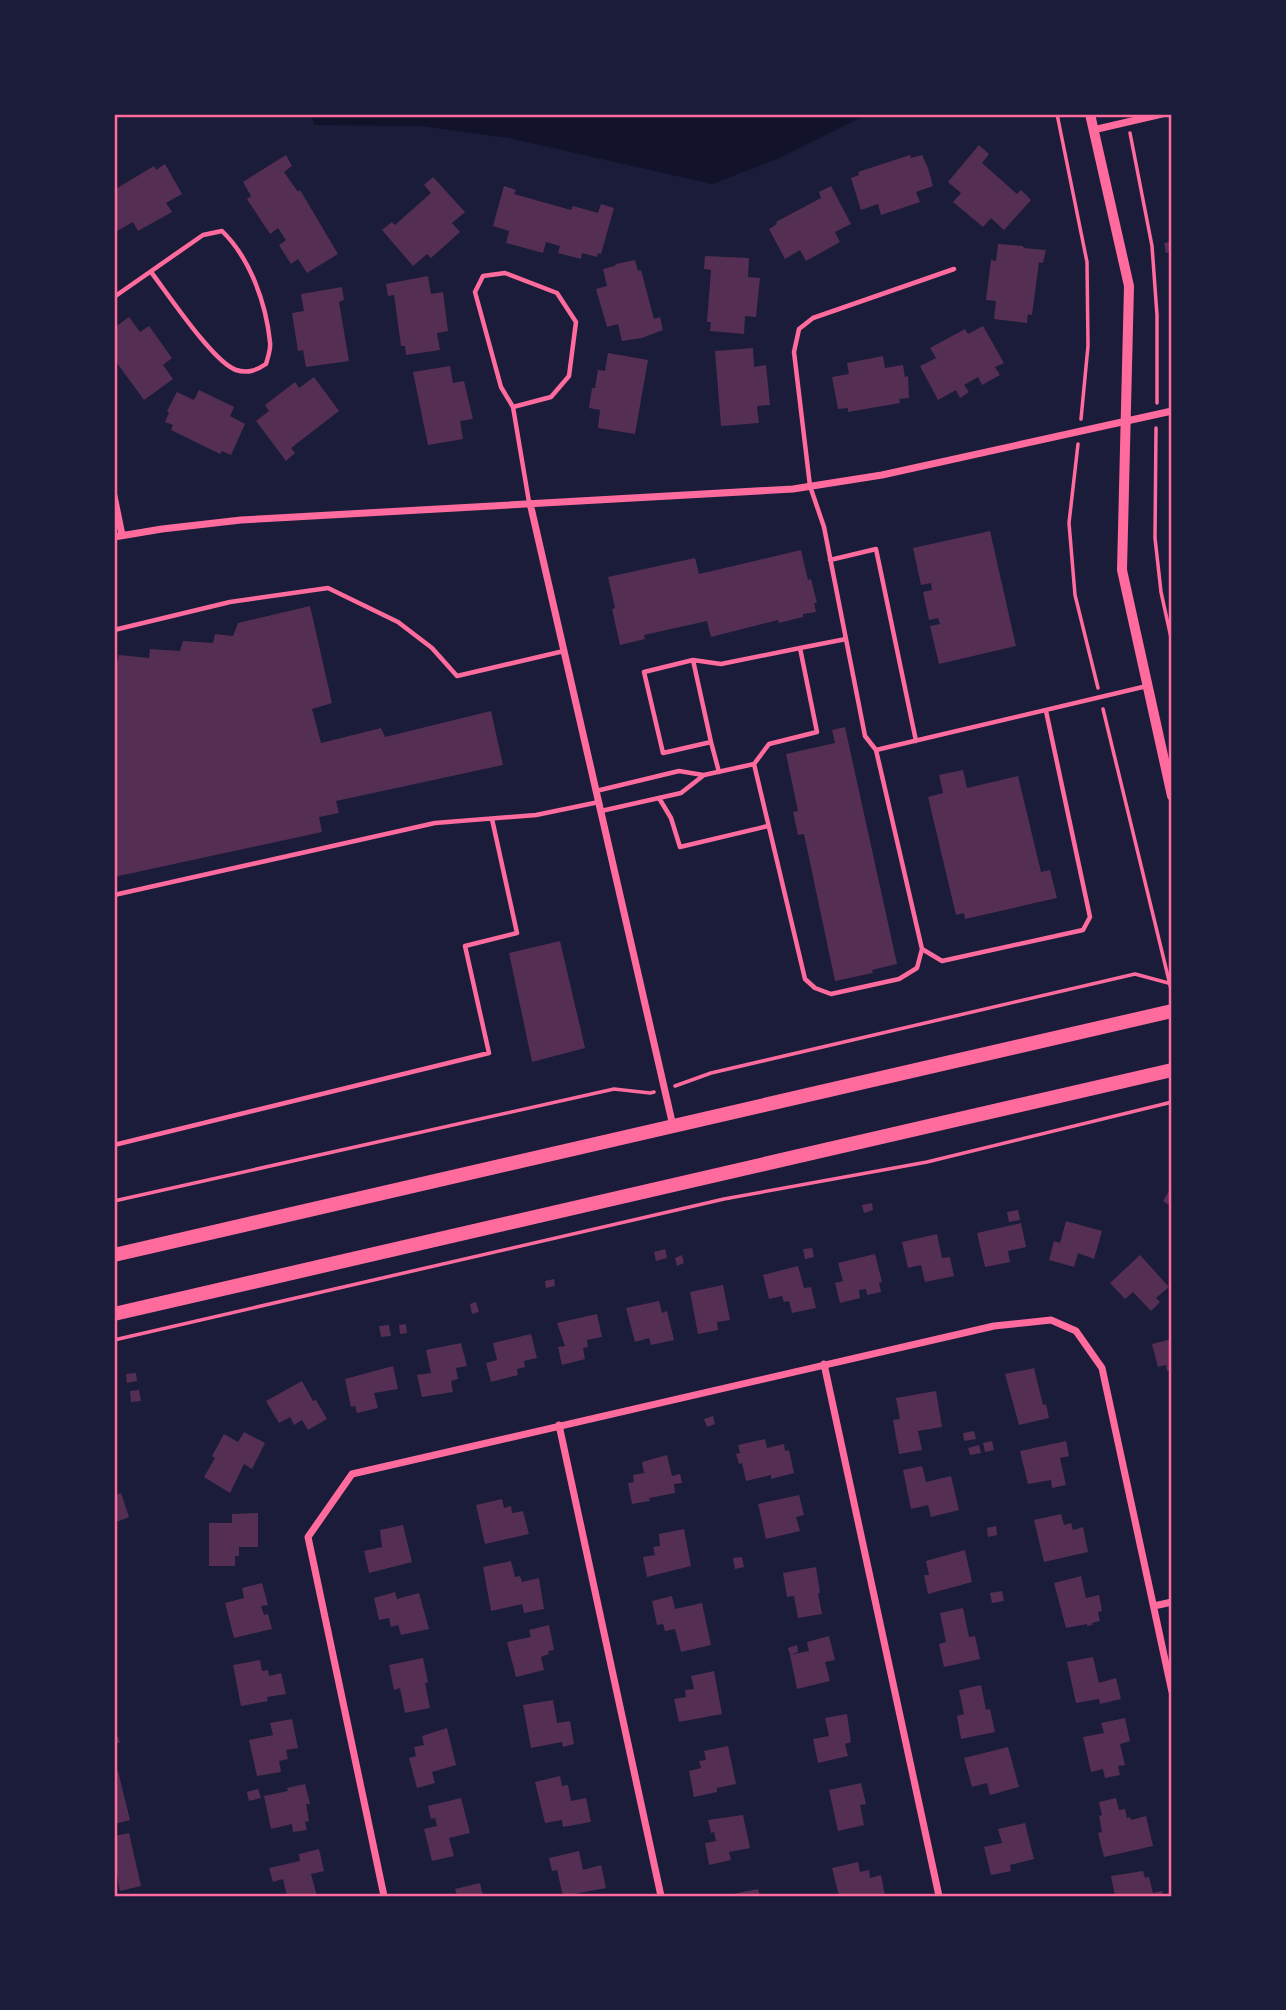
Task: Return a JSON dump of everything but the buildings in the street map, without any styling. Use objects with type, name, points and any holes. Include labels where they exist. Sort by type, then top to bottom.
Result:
[{"type":"highway","points":[[114,1255],[1172,1011]]},
{"type":"highway","points":[[114,1314],[1172,1070]]},
{"type":"street","points":[[1090,114],[1129,286],[1122,570],[1172,796]]},
{"type":"street","points":[[1094,130],[1162,114]]},
{"type":"street","points":[[114,496],[118,536],[241,520],[727,494],[810,486],[882,475],[1172,411]]},
{"type":"street","points":[[530,503],[673,1126]]},
{"type":"street","points":[[384,1896],[308,1536],[352,1474],[994,1326],[1051,1320],[1076,1331],[1102,1368],[1172,1692]]},
{"type":"street","points":[[824,1364],[939,1896]]},
{"type":"street","points":[[559,1425],[661,1896]]},
{"type":"street","points":[[1154,1606],[1172,1602]]},
{"type":"lane","points":[[114,297],[203,234],[222,231],[236,245],[260,293],[271,345],[267,364],[254,372],[236,370],[216,357],[150,272]]},
{"type":"lane","points":[[754,764],[805,979],[815,988],[831,994],[899,979],[917,968],[922,949],[876,750],[865,736],[824,527],[810,486],[794,352],[799,329],[813,318],[954,269]]},
{"type":"lane","points":[[513,407],[551,397],[569,376],[576,322],[557,293],[505,273],[483,276],[475,292],[501,387],[513,407],[530,503]]},
{"type":"lane","points":[[830,560],[876,549],[916,741]]},
{"type":"lane","points":[[114,630],[230,602],[328,588],[398,622],[432,648],[457,676],[564,651]]},
{"type":"lane","points":[[711,742],[663,753],[644,671],[693,660],[722,664],[846,639]]},
{"type":"lane","points":[[596,791],[679,771],[704,775],[754,764],[769,744],[817,733],[800,648]]},
{"type":"lane","points":[[693,660],[719,772]]},
{"type":"lane","points":[[876,750],[1148,686]]},
{"type":"lane","points":[[922,949],[942,961],[1083,930],[1090,917],[1046,711]]},
{"type":"lane","points":[[601,811],[681,793],[704,775]]},
{"type":"lane","points":[[659,798],[671,818],[680,848],[768,826]]},
{"type":"lane","points":[[114,895],[435,823],[536,815],[598,802]]},
{"type":"lane","points":[[114,1145],[489,1053],[465,946],[517,933],[492,819]]},
{"type":"path","points":[[1057,114],[1087,262],[1088,346],[1069,523],[1075,595],[1172,993]]},
{"type":"path","points":[[1128,122],[1152,246],[1157,315],[1155,538],[1161,593],[1172,642]]},
{"type":"path","points":[[114,1201],[614,1089],[650,1093],[687,1083],[710,1073],[1135,974],[1171,985]]},
{"type":"path","points":[[114,1340],[724,1199],[927,1162],[1172,1102]]},
{"type":"shaded area","points":[[311,114],[877,114],[862,117],[777,159],[712,184],[509,138],[421,126],[314,125]]}]
